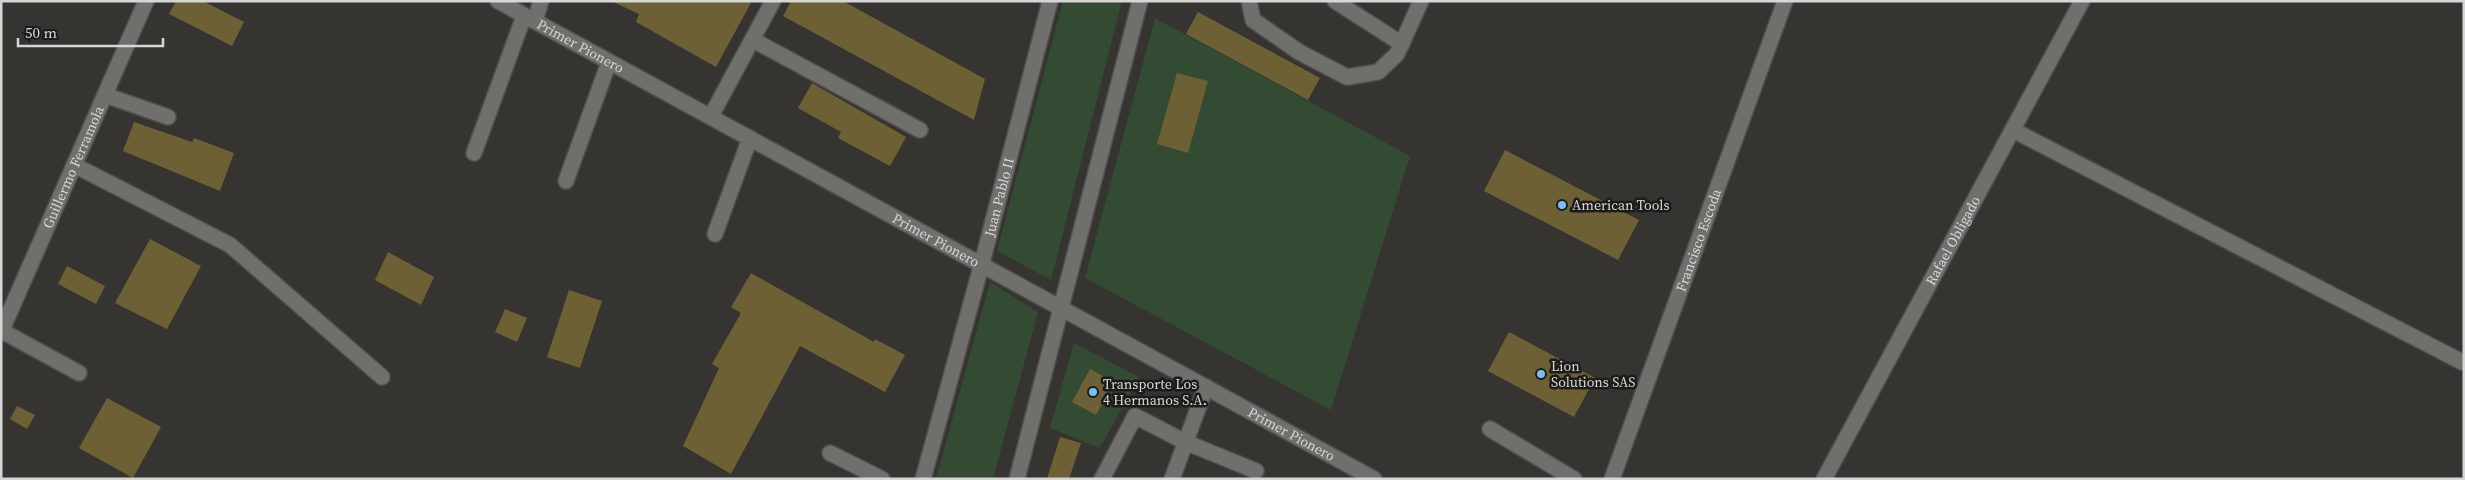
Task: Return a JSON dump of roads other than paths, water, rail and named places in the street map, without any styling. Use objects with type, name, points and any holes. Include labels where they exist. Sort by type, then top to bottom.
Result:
[{"type":"street","name":"Guillermo Ferramola","points":[[2,332],[146,1]]},
{"type":"street","name":"Primer Pionero","points":[[498,1],[982,263],[1062,309],[1374,479]]},
{"type":"street","points":[[474,153],[530,18],[541,1]]},
{"type":"street","points":[[711,116],[773,1]]},
{"type":"street","name":"Juan Pablo II","points":[[923,479],[982,263],[1050,1]]},
{"type":"street","points":[[1017,479],[1140,1]]},
{"type":"street","points":[[1249,1],[1253,20],[1299,52],[1347,76],[1378,72],[1397,54],[1421,1]]},
{"type":"street","points":[[1335,1],[1402,44]]},
{"type":"street","name":"Francisco Escoda","points":[[1612,479],[1785,1]]},
{"type":"street","name":"Rafael Obligado","points":[[1824,479],[2082,1]]},
{"type":"street","points":[[753,40],[920,130]]},
{"type":"street","points":[[566,181],[610,62]]},
{"type":"street","points":[[105,95],[168,117]]},
{"type":"street","points":[[2013,130],[2462,362]]},
{"type":"street","points":[[715,234],[750,138]]},
{"type":"street","points":[[74,166],[230,245],[382,377]]},
{"type":"street","points":[[2,332],[80,373]]},
{"type":"street","points":[[1172,479],[1206,387]]},
{"type":"street","points":[[1102,479],[1135,416],[1185,442],[1256,471]]},
{"type":"street","points":[[1490,429],[1574,479]]},
{"type":"street","points":[[830,453],[882,479]]},
{"type":"place","name":"American Tools","points":[[1562,205]]},
{"type":"place","name":"Lion Solutions SAS","points":[[1541,374]]},
{"type":"place","name":"Transporte Los 4 Hermanos S.A.","points":[[1093,392]]}]
